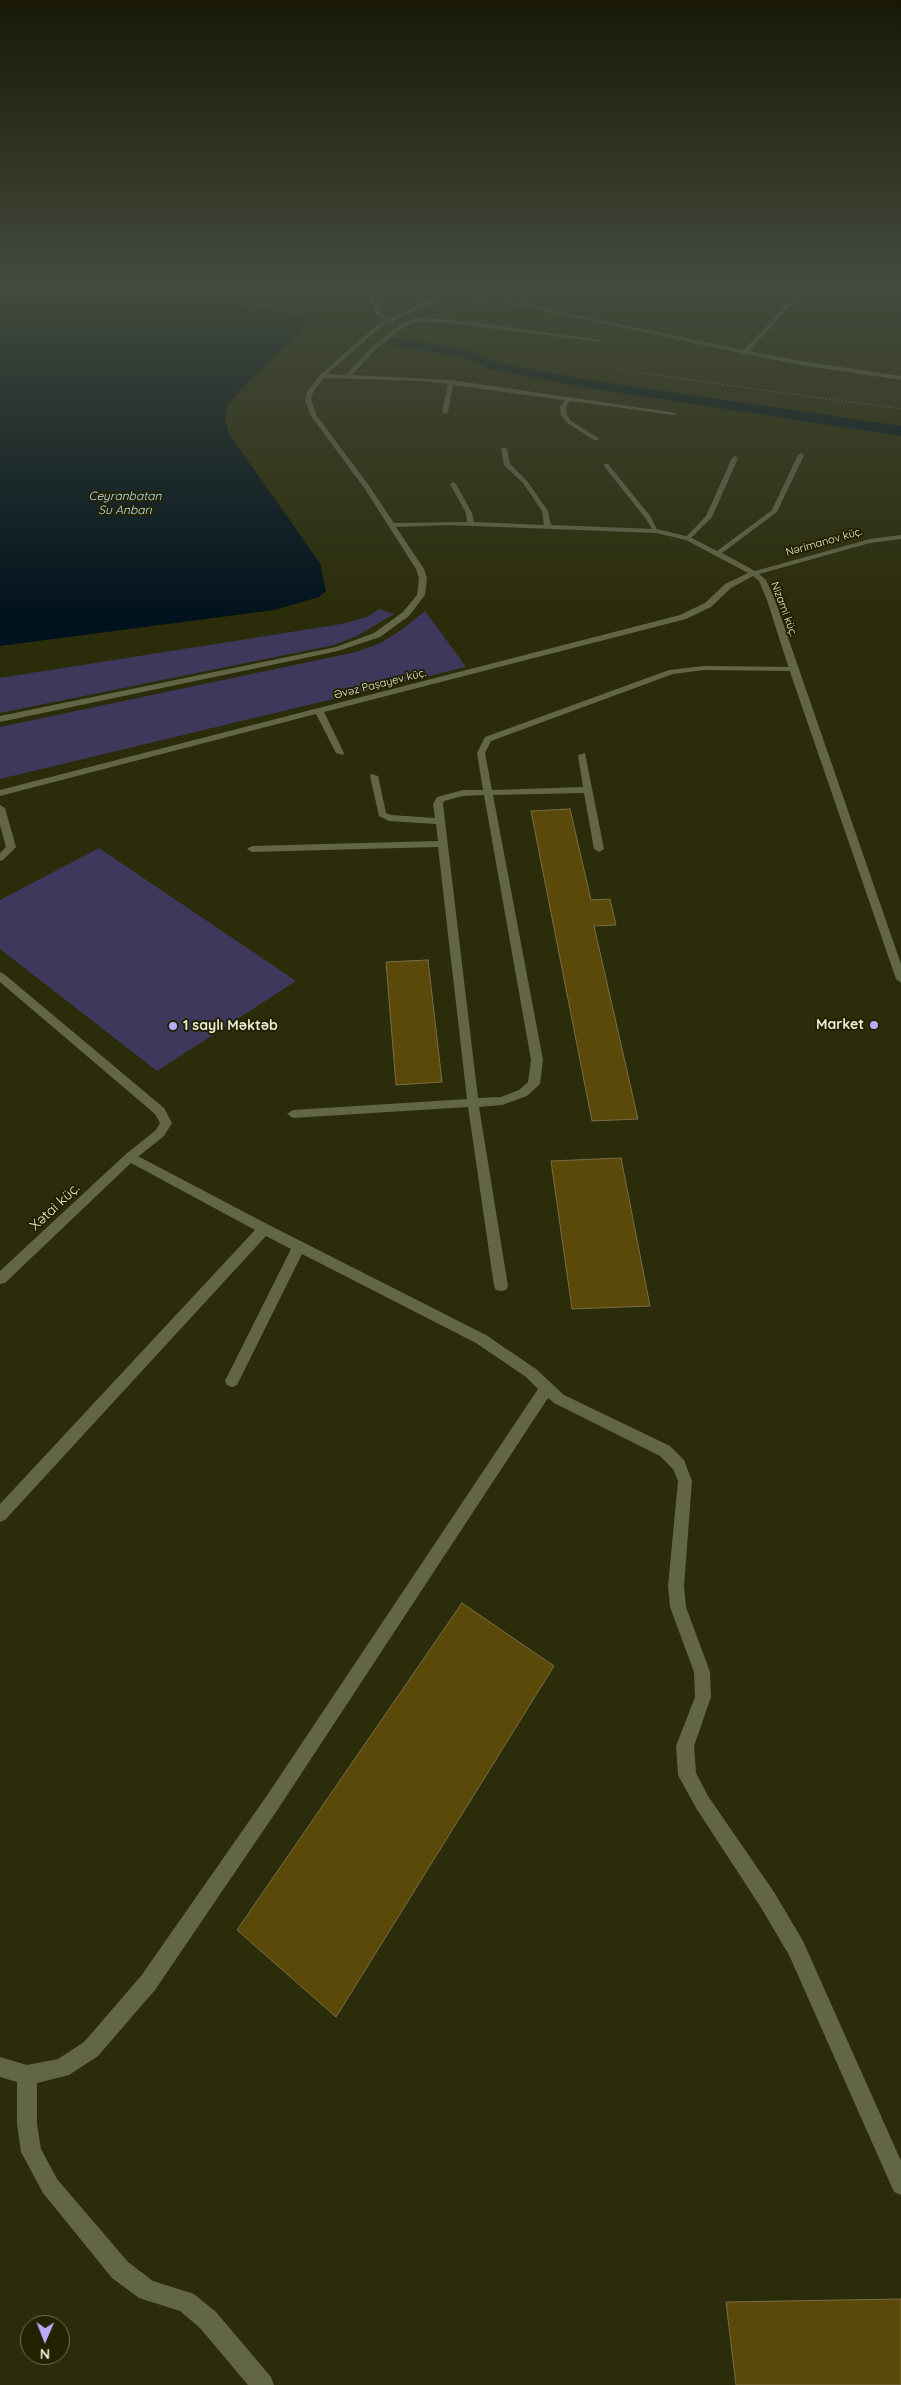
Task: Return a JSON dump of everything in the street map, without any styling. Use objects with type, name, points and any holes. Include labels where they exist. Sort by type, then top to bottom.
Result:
[{"type":"street","points":[[0,719],[338,649],[376,635],[406,614],[421,595],[423,586],[420,569],[368,488],[309,408],[309,395]]},
{"type":"street","points":[[446,412],[449,395]]},
{"type":"street","points":[[549,395],[674,413]]},
{"type":"street","points":[[569,398],[564,408],[564,414],[570,422],[596,439]]},
{"type":"street","points":[[504,449],[507,466],[525,482],[545,511],[548,527]]},
{"type":"street","points":[[718,553],[775,511],[801,455]]},
{"type":"street","points":[[688,538],[709,517],[735,458]]},
{"type":"street","points":[[606,465],[649,518],[656,531]]},
{"type":"street","points":[[453,484],[469,513],[471,524]]},
{"type":"street","name":"Nizami küç.","points":[[392,525],[471,524],[656,531],[688,538],[754,573],[762,580],[771,600],[793,669],[901,979]]},
{"type":"street","name":"Nərimanov küç.","points":[[754,573],[870,541],[901,537]]},
{"type":"street","name":"Əvəz Paşayev küç.","points":[[0,793],[684,617],[708,605],[728,586],[754,573]]},
{"type":"street","points":[[293,1114],[502,1101],[523,1093],[534,1084],[537,1060],[482,753],[488,739],[672,672],[704,668],[793,669]]},
{"type":"street","points":[[319,711],[340,753]]},
{"type":"street","points":[[582,755],[599,848]]},
{"type":"street","points":[[374,776],[382,814],[389,818],[440,821]]},
{"type":"street","points":[[501,1286],[473,1103],[440,821],[440,799],[449,795],[490,791],[588,790]]},
{"type":"street","points":[[0,808],[11,847],[0,858]]},
{"type":"street","points":[[252,849],[443,844]]},
{"type":"street","name":"Xətai küç.","points":[[0,976],[160,1111],[166,1122],[160,1133],[130,1157],[0,1279]]},
{"type":"street","points":[[130,1157],[264,1230],[481,1339],[531,1373],[547,1388],[578,1410],[664,1451],[679,1465],[685,1482],[676,1586],[678,1607],[702,1672],[703,1697],[685,1746],[687,1775],[702,1802],[767,1899],[796,1948],[901,2185]]},
{"type":"street","points":[[0,1515],[264,1230]]},
{"type":"street","points":[[232,1381],[299,1246]]},
{"type":"street","points":[[0,2068],[27,2075],[62,2068],[91,2049],[148,1983],[285,1784],[547,1388]]},
{"type":"street","points":[[27,2075],[27,2124],[31,2152],[50,2186],[120,2270],[147,2290],[186,2302],[208,2320],[263,2385]]},
{"type":"path","points":[[802,395],[901,409]]},
{"type":"shaded area","points":[[379,609],[394,614],[357,636],[334,645],[0,713],[0,678],[342,624],[367,617]]},
{"type":"shaded area","points":[[425,611],[466,667],[0,779],[0,727],[356,652],[381,643]]},
{"type":"shaded area","points":[[99,848],[296,981],[157,1071],[0,949],[0,900]]},
{"type":"water","name":"Ceyranbatan Su Anbarı","points":[[0,395],[236,395],[227,406],[225,419],[229,434],[320,563],[326,591],[319,597],[274,610],[0,646]]},
{"type":"building","points":[[570,809],[591,900],[610,899],[616,925],[594,926],[638,1119],[592,1121],[531,811]]},
{"type":"building","points":[[428,960],[442,1082],[396,1085],[386,962]]},
{"type":"building","points":[[621,1158],[650,1306],[572,1309],[551,1161]]},
{"type":"building","points":[[462,1603],[554,1666],[336,2017],[237,1930]]},
{"type":"building","points":[[901,2299],[901,2385],[736,2385],[726,2302]]},
{"type":"waterway","points":[[664,395],[901,431]]},
{"type":"place","name":"Market","points":[[874,1025]]},
{"type":"place","name":"1 saylı Məktəb","points":[[173,1026]]}]
